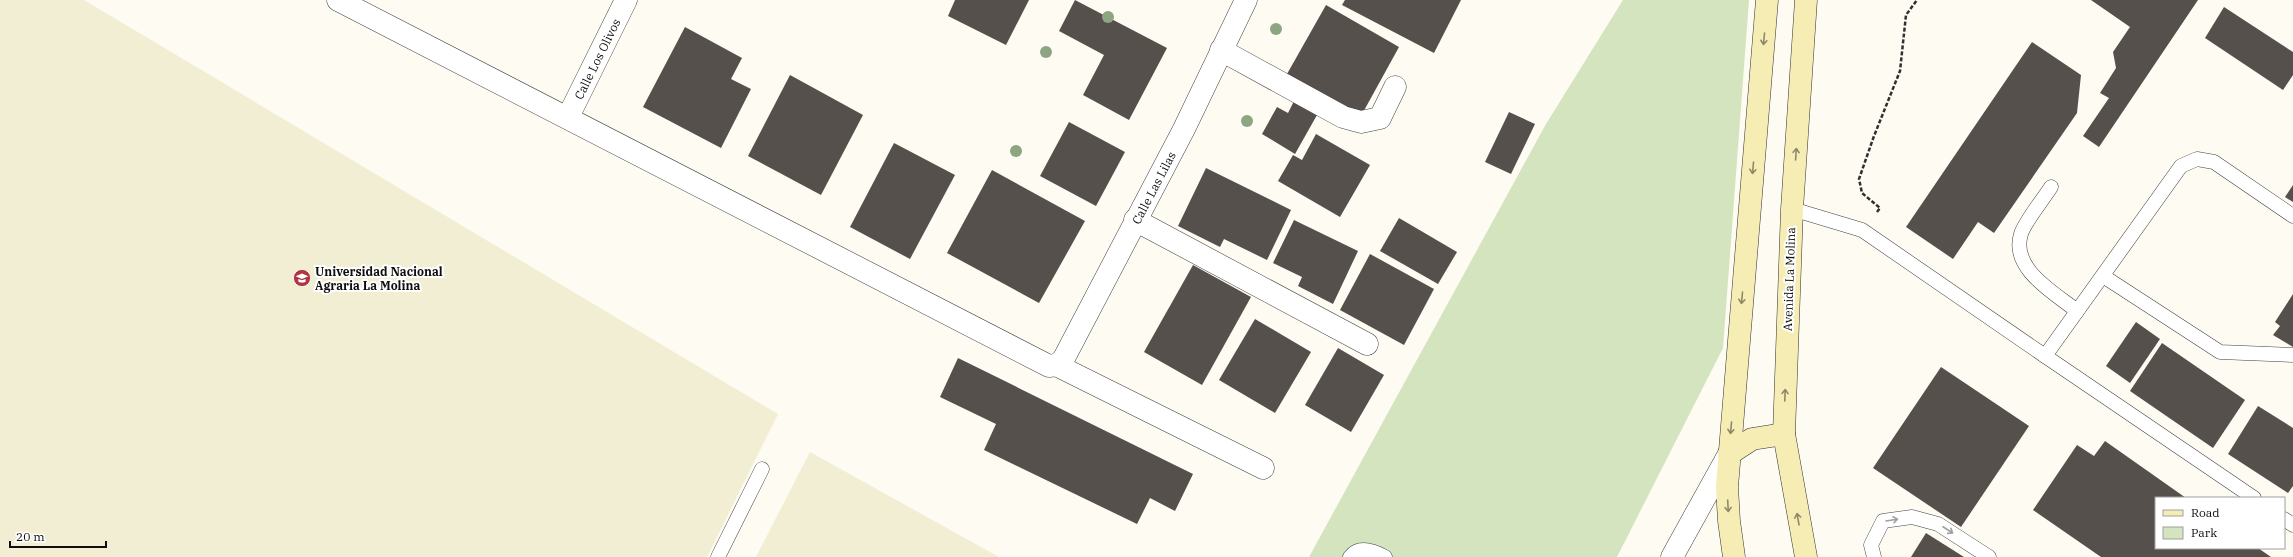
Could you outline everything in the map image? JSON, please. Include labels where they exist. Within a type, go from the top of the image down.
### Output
[{"type":"main road","points":[[1734,557],[1727,500],[1729,454],[1767,0]]},
{"type":"main road","name":"Avenida La Molina","points":[[1806,0],[1792,209],[1784,434],[1806,557]]},
{"type":"main road","points":[[1729,454],[1752,439],[1784,434]]},
{"type":"street","points":[[338,0],[1053,366],[1263,468]]},
{"type":"street","name":"Calle Los Olivos","points":[[568,117],[626,0]]},
{"type":"street","name":"Calle Las Lilas","points":[[1053,366],[1063,360],[1184,129],[1246,0]]},
{"type":"street","points":[[1221,50],[1343,117],[1361,122],[1380,118],[1395,86]]},
{"type":"street","points":[[1135,220],[1367,344]]},
{"type":"street","points":[[1672,557],[1729,454]]},
{"type":"lane","points":[[2045,356],[2181,166],[2197,159],[2214,162],[2293,216]]},
{"type":"lane","points":[[2051,187],[2021,234],[2020,256],[2031,274],[2077,311]]},
{"type":"lane","points":[[1792,209],[1864,231],[2253,497]]},
{"type":"lane","points":[[2102,276],[2220,352],[2293,355]]},
{"type":"lane","points":[[718,557],[762,469]]},
{"type":"lane","points":[[1874,557],[1871,545],[1884,521],[1912,517],[1938,524],[1989,557]]},
{"type":"lane","points":[[1350,557],[1361,550],[1374,550],[1385,557]]},
{"type":"path","points":[[1864,231],[1880,208],[1862,193],[1859,179],[1874,136],[1900,71],[1906,15],[1917,0]]},
{"type":"shaded area","name":"Universidad Nacional Agraria La Molina","points":[[0,0],[84,0],[778,414],[707,557],[0,557]]},
{"type":"shaded area","points":[[810,452],[999,557],[756,557]]},
{"type":"green space","points":[[1623,0],[1749,0],[1723,348],[1617,557],[1309,557],[1546,124]]},
{"type":"building","points":[[955,0],[1029,0],[1006,45],[948,16]]},
{"type":"building","points":[[1075,0],[1167,48],[1129,120],[1083,95],[1104,55],[1059,31]]},
{"type":"building","points":[[1345,0],[1461,0],[1434,53],[1342,5]]},
{"type":"building","points":[[2091,0],[2198,0],[2099,147],[2083,136],[2109,98],[2100,93],[2116,68],[2113,52],[2130,27]]},
{"type":"building","points":[[1326,5],[1399,47],[1361,116],[1287,74]]},
{"type":"building","points":[[2224,7],[2293,52],[2293,75],[2283,90],[2205,38]]},
{"type":"building","points":[[685,27],[742,58],[731,79],[751,89],[721,148],[643,107]]},
{"type":"building","points":[[2032,42],[2081,75],[2077,113],[1994,233],[1978,222],[1953,259],[1906,227]]},
{"type":"building","points":[[790,75],[863,115],[821,195],[748,156]]},
{"type":"building","points":[[1294,101],[1317,115],[1295,154],[1262,134],[1277,107],[1288,113]]},
{"type":"building","points":[[1509,112],[1535,124],[1511,174],[1485,162]]},
{"type":"building","points":[[1069,122],[1125,152],[1096,206],[1040,176]]},
{"type":"building","points":[[1316,134],[1370,165],[1340,217],[1278,181],[1293,155],[1302,160]]},
{"type":"building","points":[[894,143],[955,175],[910,259],[850,227]]},
{"type":"building","points":[[1206,168],[1291,210],[1267,260],[1224,239],[1220,247],[1178,226]]},
{"type":"building","points":[[992,170],[1085,221],[1039,303],[947,253]]},
{"type":"building","points":[[2293,185],[2293,202],[2285,197]]},
{"type":"building","points":[[1399,218],[1457,252],[1438,284],[1380,251]]},
{"type":"building","points":[[1294,220],[1358,251],[1333,304],[1298,286],[1302,277],[1273,263]]},
{"type":"building","points":[[1370,254],[1434,289],[1404,345],[1340,310]]},
{"type":"building","points":[[1193,265],[1251,297],[1202,385],[1144,352]]},
{"type":"building","points":[[2293,294],[2293,347],[2273,335],[2280,326],[2275,322]]},
{"type":"building","points":[[1255,319],[1311,352],[1275,413],[1219,380]]},
{"type":"building","points":[[2136,322],[2160,339],[2130,383],[2106,366]]},
{"type":"building","points":[[2162,343],[2245,400],[2213,448],[2130,391]]},
{"type":"building","points":[[1338,348],[1384,375],[1351,432],[1305,405]]},
{"type":"building","points":[[958,358],[1193,474],[1175,511],[1150,498],[1137,524],[984,450],[996,424],[940,397]]},
{"type":"building","points":[[1941,367],[2029,426],[1961,527],[1873,468]]},
{"type":"building","points":[[2258,406],[2293,428],[2293,486],[2288,493],[2228,454]]},
{"type":"building","points":[[2105,441],[2185,497],[2155,497],[2155,549],[2259,549],[2271,557],[2101,557],[2033,510],[2077,445],[2094,456]]},
{"type":"building","points":[[1926,533],[1964,557],[1911,557]]},
{"type":"place","name":"Universidad Nacional Agraria La Molina","points":[[302,278]]}]
